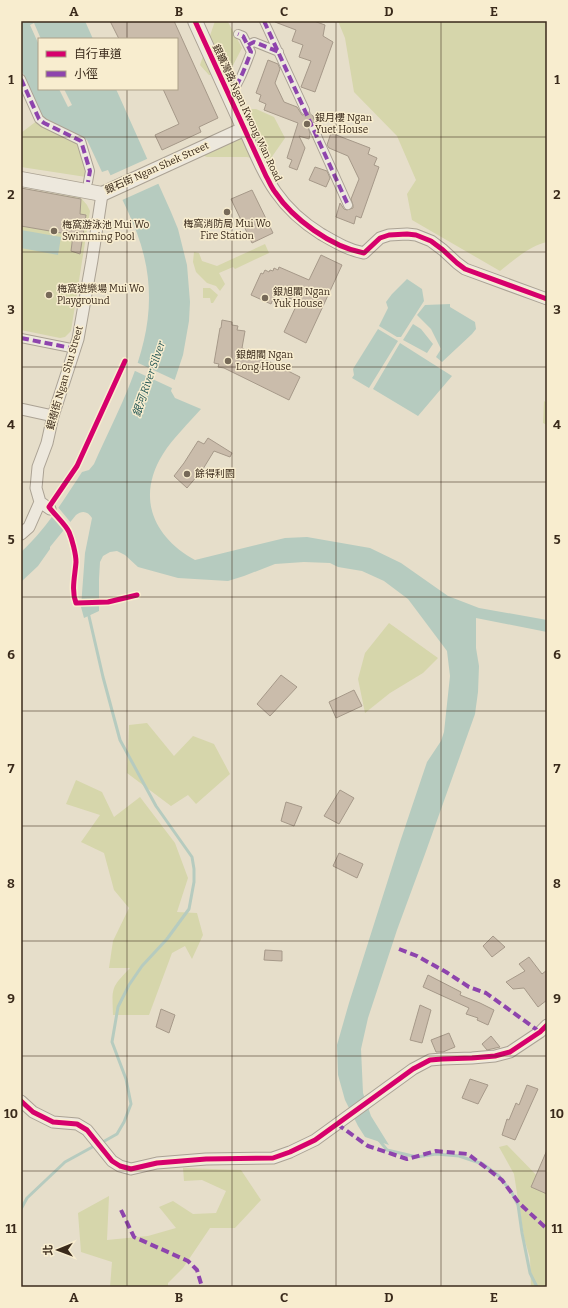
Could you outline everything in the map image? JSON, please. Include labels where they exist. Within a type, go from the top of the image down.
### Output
[{"type":"street","name":"銀鑛灣路 Ngan Kwong Wan Road","points":[[195,21],[266,176],[275,192],[287,207],[300,219],[332,241],[348,249],[364,253],[380,238],[398,234],[416,235],[437,245],[457,264],[466,269],[547,298]]},
{"type":"street","points":[[264,21],[305,110]]},
{"type":"street","points":[[229,96],[234,90],[251,52],[243,36],[238,34]]},
{"type":"street","points":[[248,45],[254,42],[279,52]]},
{"type":"street","points":[[21,79],[39,119],[44,123],[81,141],[90,171],[88,182]]},
{"type":"street","points":[[312,127],[348,205]]},
{"type":"street","name":"銀石街 Ngan Shek Street","points":[[21,179],[106,192],[244,129]]},
{"type":"street","name":"銀樹街 Ngan Shu Street","points":[[40,502],[36,488],[38,467],[53,416],[76,349],[106,192]]},
{"type":"street","points":[[21,338],[76,349]]},
{"type":"street","points":[[21,409],[53,416]]},
{"type":"street","points":[[21,534],[29,527],[40,502],[50,509]]},
{"type":"street","points":[[21,1101],[33,1112],[53,1122],[77,1124],[87,1130],[112,1161],[120,1166],[131,1169],[157,1163],[206,1159],[273,1158],[315,1140],[413,1069],[430,1060],[442,1058],[495,1056],[510,1052],[547,1026]]},
{"type":"green space","points":[[215,21],[228,22],[242,48],[229,73],[209,75],[200,65]]},
{"type":"green space","points":[[338,21],[547,21],[547,242],[528,250],[500,271],[412,220],[407,194],[416,180],[397,136],[354,92],[345,38]]},
{"type":"green space","points":[[241,109],[256,109],[274,117],[285,138],[269,161],[247,157],[207,157],[201,155],[235,128]]},
{"type":"green space","points":[[38,120],[79,142],[87,167],[86,177],[21,167],[21,133]]},
{"type":"green space","points":[[21,188],[81,198],[90,211],[71,331],[65,337],[60,338],[21,330]]},
{"type":"green space","points":[[265,244],[269,253],[235,269],[233,267],[219,273],[225,284],[220,291],[216,286],[207,283],[196,272],[193,262],[194,252],[199,253],[202,261],[217,266]]},
{"type":"green space","points":[[203,288],[210,288],[218,295],[213,303],[211,303],[210,298],[203,298]]},
{"type":"green space","points":[[544,401],[547,403],[547,425],[543,423]]},
{"type":"green space","points":[[389,623],[438,658],[423,673],[390,693],[365,713],[358,679],[365,653]]},
{"type":"green space","points":[[147,723],[174,756],[193,736],[214,744],[230,774],[196,804],[188,795],[171,806],[127,773],[129,725]]},
{"type":"green space","points":[[76,780],[102,792],[114,817],[140,797],[175,843],[188,878],[177,912],[197,913],[203,935],[192,959],[185,946],[172,953],[149,1015],[113,1015],[114,988],[130,968],[109,968],[113,941],[129,908],[114,890],[104,853],[81,842],[100,815],[66,804]]},
{"type":"green space","points":[[507,1145],[547,1186],[547,1287],[531,1287],[530,1258],[524,1238],[514,1174],[499,1147]]},
{"type":"green space","points":[[183,1168],[241,1170],[261,1200],[235,1228],[210,1228],[183,1268],[168,1283],[168,1287],[110,1287],[112,1262],[81,1252],[78,1213],[109,1196],[107,1240],[148,1236],[176,1228],[159,1207],[173,1201],[193,1214],[216,1213],[226,1191],[202,1180],[184,1181]]},
{"type":"water","name":"銀河 River Silver","points":[[21,21],[85,21],[93,38],[38,38],[38,90],[116,90],[178,229],[187,265],[190,302],[189,321],[183,355],[171,391],[175,398],[201,409],[163,454],[155,470],[151,485],[150,500],[153,514],[159,528],[168,540],[180,551],[195,560],[285,538],[307,537],[370,548],[401,563],[448,596],[479,608],[547,620],[547,632],[476,618],[476,648],[479,666],[475,714],[397,930],[368,1018],[361,1049],[363,1093],[371,1116],[389,1145],[365,1137],[358,1126],[345,1100],[338,1075],[337,1045],[400,842],[427,762],[441,741],[444,732],[450,676],[447,651],[408,599],[384,581],[362,571],[338,567],[330,563],[304,562],[275,564],[228,581],[178,578],[138,567],[125,555],[117,551],[110,552],[103,556],[100,562],[99,611],[84,618],[81,607],[85,553],[92,518],[85,512],[80,512],[76,515],[50,547],[38,566],[21,582],[21,552],[46,524],[82,472],[89,470],[94,464],[128,389],[144,338],[148,312],[149,285],[141,245],[128,212],[108,170],[102,172],[87,140],[43,117],[21,69]]},
{"type":"water","points":[[21,230],[61,237],[58,255],[21,248]]},
{"type":"water","points":[[407,279],[422,289],[424,301],[401,337],[397,337],[379,326],[388,308],[386,302]]},
{"type":"water","points":[[450,304],[450,307],[475,322],[476,329],[442,362],[436,357],[441,349],[431,329],[417,315],[425,305]]},
{"type":"water","points":[[413,324],[421,329],[433,344],[427,353],[403,340]]},
{"type":"water","points":[[378,329],[398,341],[369,388],[352,378],[354,375],[353,369]]},
{"type":"water","points":[[400,343],[452,376],[418,416],[373,389]]},
{"type":"pier","points":[[34,23],[41,38],[38,38],[38,43],[30,25]]},
{"type":"pier","points":[[60,90],[64,90],[72,105],[68,107]]},
{"type":"pier","points":[[149,158],[160,183],[120,201],[109,176]]},
{"type":"pier","points":[[136,362],[177,381],[174,389],[133,370]]},
{"type":"pier","points":[[57,506],[72,524],[65,532],[51,516]]},
{"type":"building","points":[[110,21],[174,21],[218,118],[199,127],[201,132],[162,150],[155,135],[179,124],[163,90],[178,90],[178,38],[118,38]]},
{"type":"building","points":[[275,21],[314,21],[325,25],[323,36],[333,42],[315,92],[301,87],[311,61],[299,57],[303,45],[292,41],[296,30]]},
{"type":"building","name":"銀月樓 Ngan Yuet House","points":[[268,60],[278,64],[280,69],[275,83],[284,102],[297,107],[302,115],[307,115],[309,113],[313,116],[314,120],[308,126],[310,134],[309,139],[299,136],[305,148],[297,170],[289,167],[292,160],[287,158],[298,123],[264,110],[266,104],[259,101],[261,95],[256,93]]},
{"type":"building","points":[[331,133],[370,148],[368,154],[377,158],[374,165],[379,167],[361,218],[356,216],[354,224],[336,217],[340,203],[344,209],[347,210],[353,208],[351,199],[359,179],[348,156],[329,148],[327,145]]},
{"type":"building","points":[[315,167],[327,171],[330,178],[326,187],[309,180]]},
{"type":"building","name":"梅窩游泳池 Mui Wo Swimming Pool","points":[[21,188],[81,199],[80,214],[86,215],[80,254],[71,251],[73,235],[21,226]]},
{"type":"building","points":[[252,190],[273,233],[252,243],[231,199]]},
{"type":"building","name":"銀旭閣 Ngan Yuk House","points":[[321,255],[342,265],[306,343],[284,332],[298,302],[276,292],[271,304],[251,295],[261,273],[263,274],[265,270],[269,272],[270,270],[273,271],[274,268],[278,270],[279,267],[309,280]]},
{"type":"building","name":"銀朗閣 Ngan Long House","points":[[222,320],[232,322],[232,325],[238,326],[237,330],[245,331],[242,348],[300,377],[289,400],[224,368],[218,367],[219,364],[214,363]]},
{"type":"building","points":[[208,438],[232,453],[230,457],[214,451],[203,469],[187,488],[174,476],[198,441],[204,444]]},
{"type":"building","points":[[281,675],[297,687],[270,716],[257,704]]},
{"type":"building","points":[[354,690],[362,706],[336,718],[329,702]]},
{"type":"building","points":[[340,790],[354,798],[339,824],[324,816]]},
{"type":"building","points":[[286,802],[302,807],[294,826],[281,821]]},
{"type":"building","points":[[339,853],[363,864],[357,878],[333,866]]},
{"type":"building","points":[[493,936],[505,947],[492,957],[483,946]]},
{"type":"building","points":[[265,950],[282,951],[282,961],[264,960]]},
{"type":"building","points":[[529,957],[542,974],[547,970],[547,1000],[538,1007],[524,988],[513,989],[506,982],[525,971],[519,964]]},
{"type":"building","points":[[428,975],[461,992],[460,995],[494,1010],[488,1025],[477,1020],[478,1018],[466,1014],[469,1008],[423,987]]},
{"type":"building","points":[[420,1005],[431,1010],[422,1043],[410,1040]]},
{"type":"building","points":[[161,1009],[175,1015],[169,1033],[156,1027]]},
{"type":"building","points":[[449,1033],[455,1047],[443,1052],[436,1052],[431,1040]]},
{"type":"building","points":[[491,1036],[500,1047],[487,1050],[482,1044]]},
{"type":"building","points":[[470,1079],[488,1085],[478,1104],[462,1098]]},
{"type":"building","points":[[527,1085],[538,1089],[515,1140],[502,1135],[507,1119],[509,1120],[516,1103],[519,1105]]},
{"type":"building","points":[[547,1150],[547,1194],[531,1187]]},
{"type":"waterway","points":[[88,612],[103,677],[120,740],[156,806],[192,857],[194,869],[194,882],[189,909],[167,939],[142,966],[129,985],[118,1007],[112,1042],[126,1079],[131,1104],[124,1122],[117,1134],[101,1143]]},
{"type":"waterway","points":[[379,1140],[387,1150],[417,1157],[436,1154],[459,1156],[483,1164],[499,1176],[512,1193],[518,1205],[530,1273],[537,1287]]},
{"type":"waterway","points":[[21,1209],[27,1198],[65,1162],[96,1145]]},
{"type":"tunnel","points":[[305,110],[313,127]]},
{"type":"marked path","points":[[264,21],[348,205]]},
{"type":"marked path","points":[[229,96],[239,80],[251,52],[243,36],[238,34]]},
{"type":"marked path","points":[[248,45],[254,42],[279,52]]},
{"type":"marked path","points":[[21,79],[39,119],[44,123],[81,141],[90,171],[88,182]]},
{"type":"marked path","points":[[21,338],[76,349]]},
{"type":"marked path","points":[[399,949],[417,956],[469,987],[486,993],[540,1032]]},
{"type":"marked path","points":[[337,1124],[368,1146],[407,1159],[436,1151],[468,1154],[502,1180],[519,1203],[547,1229]]},
{"type":"marked path","points":[[121,1210],[134,1237],[188,1261],[197,1270],[202,1287]]},
{"type":"cycle path","points":[[195,21],[271,186],[283,202],[302,222],[339,245],[364,253],[380,238],[389,235],[416,235],[431,241],[465,269],[547,299]]},
{"type":"cycle path","points":[[125,361],[77,466],[49,507],[63,523],[73,542],[76,559],[74,588],[76,603],[108,602],[137,595]]},
{"type":"cycle path","points":[[21,1101],[33,1112],[53,1122],[77,1124],[87,1130],[112,1161],[120,1166],[131,1169],[157,1163],[206,1159],[273,1158],[315,1140],[413,1069],[430,1060],[495,1056],[510,1052],[540,1032],[547,1025]]},
{"type":"place","name":"銀月樓 Ngan Yuet House","points":[[307,124]]},
{"type":"place","name":"梅窩消防局 Mui Wo Fire Station","points":[[227,212]]},
{"type":"place","name":"梅窩游泳池 Mui Wo Swimming Pool","points":[[54,231]]},
{"type":"place","name":"梅窩遊樂場 Mui Wo Playground","points":[[49,295]]},
{"type":"place","name":"銀旭閣 Ngan Yuk House","points":[[265,298]]},
{"type":"place","name":"銀朗閣 Ngan Long House","points":[[228,361]]},
{"type":"place","name":"餘得利園","points":[[187,474]]}]
